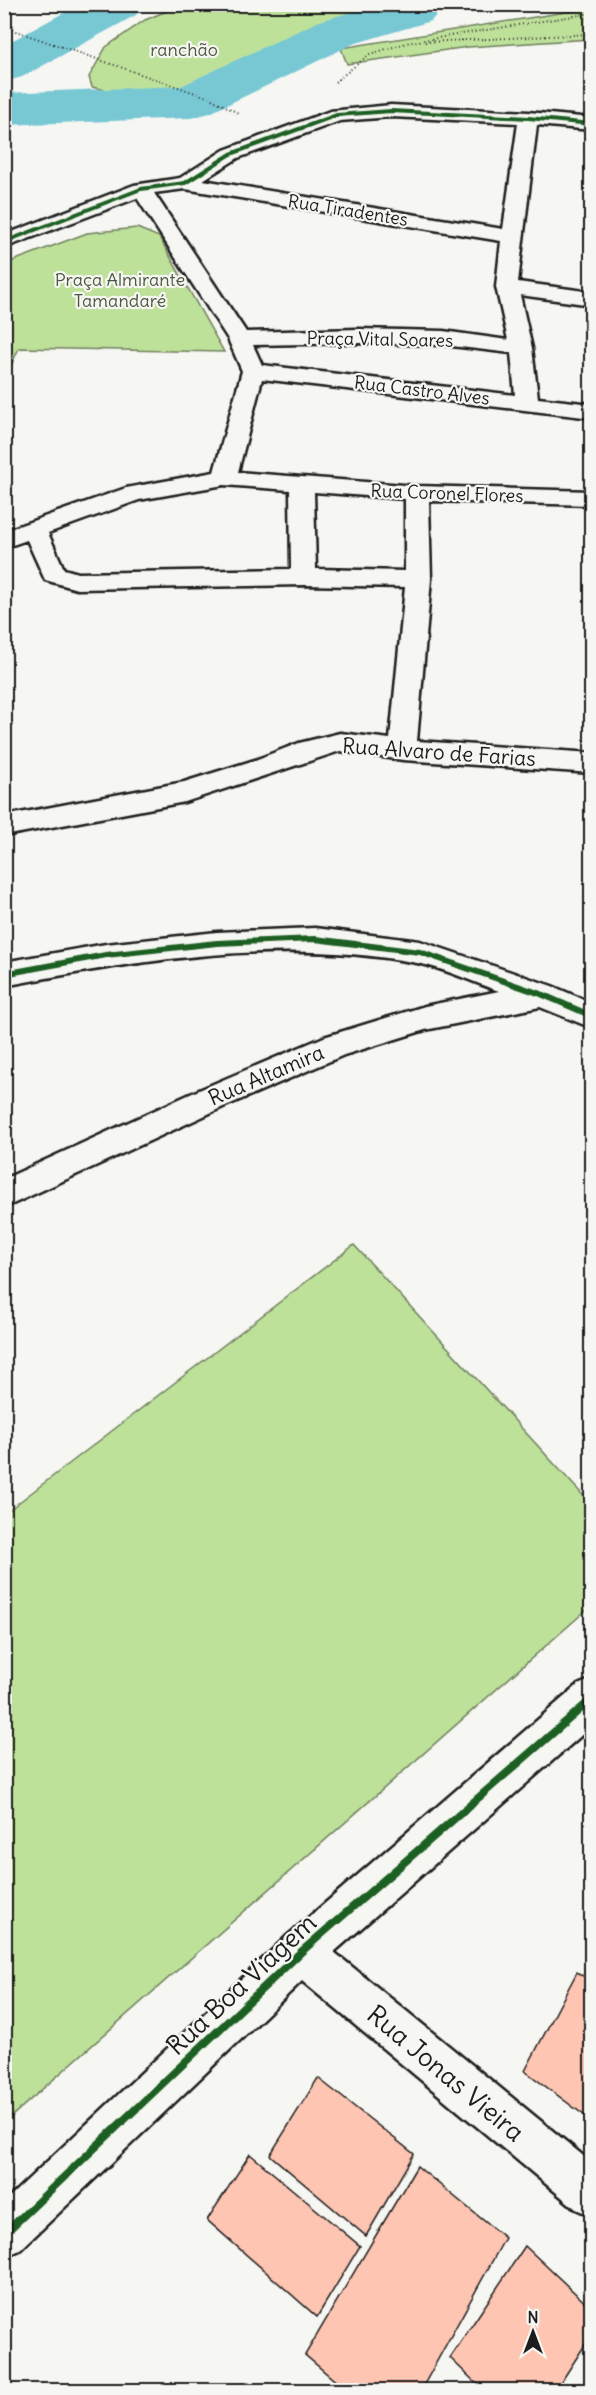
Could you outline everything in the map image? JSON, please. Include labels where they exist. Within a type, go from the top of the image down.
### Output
[{"type":"street","points":[[4,242],[141,189],[185,183],[231,154],[337,115],[391,111],[528,118],[591,124]]},
{"type":"street","points":[[527,402],[521,348],[507,287],[528,118]]},
{"type":"street","name":"Rua Tiradentes","points":[[185,183],[512,237]]},
{"type":"street","points":[[141,189],[239,339],[253,370],[224,478]]},
{"type":"street","points":[[507,287],[591,299]]},
{"type":"street","name":"Praça Vital Soares","points":[[239,339],[358,336],[443,338],[521,348]]},
{"type":"street","name":"Rua Castro Alves","points":[[253,370],[591,411]]},
{"type":"street","name":"Rua Coronel Flores","points":[[4,540],[134,493],[224,478],[302,486],[417,493],[591,498]]},
{"type":"street","points":[[302,486],[304,576]]},
{"type":"street","points":[[403,750],[418,579],[417,493]]},
{"type":"street","points":[[35,530],[54,574],[77,581],[304,576],[418,579]]},
{"type":"street","name":"Rua Alvaro de Farias","points":[[4,826],[185,792],[266,767],[309,750],[340,742],[403,750],[591,764]]},
{"type":"street","points":[[4,974],[105,955],[217,943],[315,939],[420,952],[541,994],[591,1016]]},
{"type":"street","name":"Rua Altamira","points":[[4,1194],[210,1099],[335,1046],[425,1018],[541,994]]},
{"type":"street","name":"Rua Boa Viagem","points":[[4,2234],[301,1952],[591,1699]]},
{"type":"street","name":"Rua Jonas Vieira","points":[[301,1952],[591,2193]]},
{"type":"path","points":[[332,85],[347,70],[370,54],[406,43],[591,13]]},
{"type":"path","points":[[4,27],[210,98]]},
{"type":"path","points":[[406,43],[591,34]]},
{"type":"green space","name":"ranchão","points":[[181,5],[390,5],[183,95],[177,91],[115,92],[92,87],[89,77],[106,47],[145,20]]},
{"type":"green space","points":[[591,8],[591,39],[468,47],[347,64],[341,48]]},
{"type":"green space","name":"Praça Almirante Tamandaré","points":[[137,228],[159,237],[224,352],[19,348],[5,379],[5,264],[87,233]]},
{"type":"green space","points":[[354,1245],[591,1504],[591,1606],[5,2122],[5,1513]]},
{"type":"building","points":[[577,1972],[592,1982],[592,2121],[525,2071]]},
{"type":"building","points":[[318,2078],[414,2154],[366,2236],[270,2155]]},
{"type":"building","points":[[250,2154],[360,2246],[317,2317],[207,2220]]},
{"type":"building","points":[[417,2166],[505,2238],[421,2390],[346,2390],[305,2355]]},
{"type":"building","points":[[525,2246],[592,2309],[592,2334],[556,2390],[483,2390],[450,2358]]},
{"type":"waterway","points":[[4,66],[118,4]]},
{"type":"waterway","points":[[4,109],[191,102],[335,33],[413,10],[421,4]]},
{"type":"cycle path","points":[[4,242],[141,189],[185,183],[231,154],[337,115],[391,111],[528,118],[592,124]]},
{"type":"cycle path","points":[[4,974],[106,955],[217,943],[315,939],[420,952],[541,994],[592,1016]]},
{"type":"cycle path","points":[[4,2234],[301,1952],[592,1699]]}]
